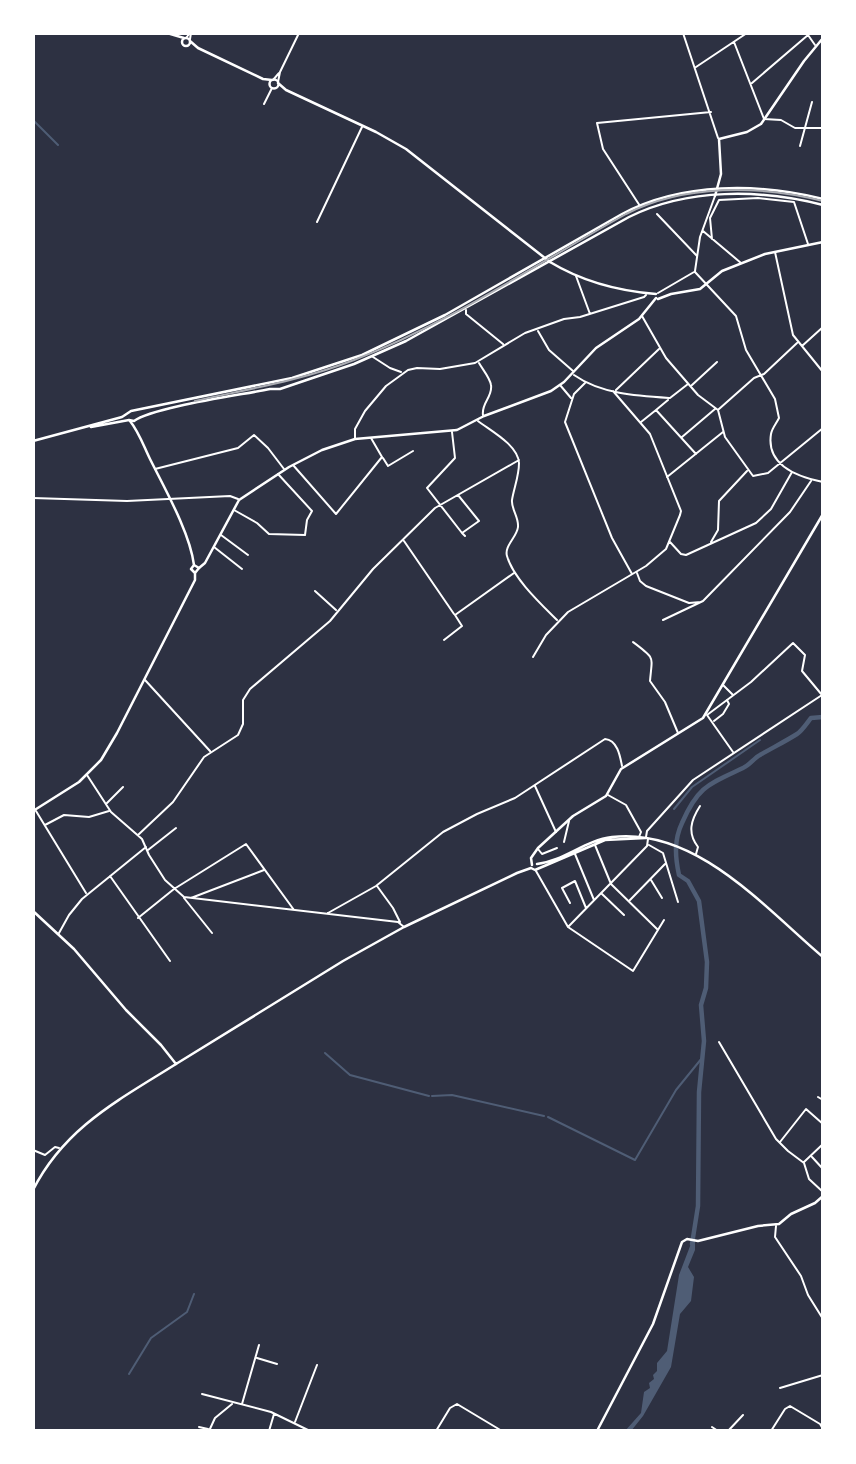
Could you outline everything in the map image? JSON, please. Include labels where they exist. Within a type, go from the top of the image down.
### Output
[{"type":"main road","points":[[167,33],[182,44],[198,48]]},
{"type":"main road","points":[[174,37],[187,39],[198,48],[263,79],[275,82],[286,90],[363,126],[420,159],[550,262],[615,289],[658,295],[700,289],[722,271],[775,251],[823,242]]},
{"type":"main road","points":[[715,196],[720,181],[719,139],[752,131],[764,119],[815,45],[823,38]]},
{"type":"main road","points":[[182,44],[187,39]]},
{"type":"main road","points":[[187,39],[188,46]]},
{"type":"main road","points":[[263,79],[273,87],[286,90]]},
{"type":"main road","points":[[273,87],[275,82]]},
{"type":"main road","points":[[273,87],[275,82]]},
{"type":"main road","points":[[720,181],[730,189]]},
{"type":"main road","points":[[33,441],[134,412],[328,368],[376,350],[435,321],[639,204],[730,189],[774,190],[823,199]]},
{"type":"main road","points":[[83,428],[282,387],[373,357],[466,310],[642,211],[668,203],[715,196],[775,196],[823,205]]},
{"type":"main road","points":[[34,810],[88,777],[111,744],[193,587],[195,573],[204,565],[239,500],[285,469],[322,450],[355,439],[452,431],[484,416],[545,394],[560,386],[599,345],[642,316],[658,295]]},
{"type":"main road","points":[[281,380],[282,387]]},
{"type":"main road","points":[[275,382],[276,388]]},
{"type":"main road","points":[[134,412],[137,432]]},
{"type":"main road","points":[[127,414],[190,547],[194,565],[191,569],[195,573]]},
{"type":"main road","points":[[535,866],[533,854],[538,848],[569,821],[607,794],[623,768],[698,722],[706,714],[823,514]]},
{"type":"main road","points":[[194,565],[199,568]]},
{"type":"main road","points":[[33,1190],[60,1148],[96,1115],[317,976],[404,928],[535,866],[563,857],[604,838],[639,837],[691,851],[730,878],[823,957]]},
{"type":"main road","points":[[535,866],[611,839],[647,839]]},
{"type":"main road","points":[[33,911],[59,934],[176,1064]]},
{"type":"main road","points":[[597,1431],[653,1324],[679,1245],[684,1240],[696,1241],[758,1226],[777,1225],[791,1214],[815,1203],[823,1194]]},
{"type":"street","points":[[187,39],[190,33]]},
{"type":"street","points":[[275,82],[299,33]]},
{"type":"street","points":[[683,33],[719,139]]},
{"type":"street","points":[[695,67],[747,33]]},
{"type":"street","points":[[750,84],[808,34],[815,45]]},
{"type":"street","points":[[734,42],[764,119],[781,120],[793,128],[823,128]]},
{"type":"street","points":[[264,104],[273,87]]},
{"type":"street","points":[[800,145],[812,102]]},
{"type":"street","points":[[639,204],[603,149],[597,125],[602,121],[711,112]]},
{"type":"street","points":[[317,222],[363,126]]},
{"type":"street","points":[[695,272],[702,230],[715,196]]},
{"type":"street","points":[[712,239],[710,218],[716,204],[721,200],[737,198],[794,202],[808,244]]},
{"type":"street","points":[[657,214],[697,256]]},
{"type":"street","points":[[702,230],[742,264]]},
{"type":"street","points":[[691,250],[697,251]]},
{"type":"street","points":[[775,251],[787,314],[797,343],[823,372]]},
{"type":"street","points":[[695,272],[734,314],[746,350],[775,399],[779,418],[771,438],[780,464],[811,480],[823,482]]},
{"type":"street","points":[[658,295],[684,275],[695,272]]},
{"type":"street","points":[[577,275],[590,314]]},
{"type":"street","points":[[355,439],[355,429],[365,411],[386,386],[402,373],[417,368],[440,369],[478,362],[520,335],[564,319],[645,297],[646,293]]},
{"type":"street","points":[[466,310],[465,313],[469,317],[504,345]]},
{"type":"street","points":[[642,316],[659,349],[716,409],[722,421],[723,432],[753,476],[761,476],[780,464],[823,428]]},
{"type":"street","points":[[801,347],[823,327]]},
{"type":"street","points":[[538,330],[550,350],[585,383],[614,391],[670,398]]},
{"type":"street","points":[[681,437],[761,375],[797,343]]},
{"type":"street","points":[[614,391],[659,349]]},
{"type":"street","points":[[373,357],[402,373]]},
{"type":"street","points":[[478,362],[491,387],[483,406],[484,416]]},
{"type":"street","points":[[640,423],[717,362]]},
{"type":"street","points":[[585,383],[572,399],[565,422],[612,538],[632,574]]},
{"type":"street","points":[[560,386],[572,399]]},
{"type":"street","points":[[533,657],[557,621],[659,556],[670,541],[681,513],[650,434],[614,391]]},
{"type":"street","points":[[656,410],[696,454]]},
{"type":"street","points":[[477,419],[511,448],[519,460],[512,502],[518,528],[506,551],[514,572],[557,621]]},
{"type":"street","points":[[452,431],[455,458],[427,487],[465,536]]},
{"type":"street","points":[[667,477],[723,432]]},
{"type":"street","points":[[155,469],[237,448],[254,435],[285,469]]},
{"type":"street","points":[[371,437],[388,466],[413,452]]},
{"type":"street","points":[[293,465],[336,514],[383,457]]},
{"type":"street","points":[[138,835],[173,802],[199,762],[232,741],[240,732],[243,702],[249,691],[315,634],[373,569],[440,505],[519,460]]},
{"type":"street","points":[[710,543],[718,530],[720,500],[748,470]]},
{"type":"street","points":[[670,541],[685,555],[751,527],[771,509],[792,472]]},
{"type":"street","points":[[233,510],[257,523],[269,534],[304,535],[312,511],[278,474]]},
{"type":"street","points":[[663,620],[703,601],[790,512],[811,480]]},
{"type":"street","points":[[458,495],[479,521],[462,533]]},
{"type":"street","points":[[33,498],[127,501],[230,496],[239,500]]},
{"type":"street","points":[[718,530],[726,537]]},
{"type":"street","points":[[220,534],[248,555]]},
{"type":"street","points":[[404,540],[462,626],[444,640]]},
{"type":"street","points":[[214,547],[242,569]]},
{"type":"street","points":[[455,615],[514,572]]},
{"type":"street","points":[[636,572],[640,582],[646,586],[687,603],[703,601]]},
{"type":"street","points":[[314,591],[337,611]]},
{"type":"street","points":[[633,642],[652,658],[650,681],[665,702],[679,733]]},
{"type":"street","points":[[678,902],[663,853],[648,844],[647,831],[684,788],[822,695],[803,671],[805,654],[793,643],[751,682],[706,714],[734,753]]},
{"type":"street","points":[[145,680],[211,752]]},
{"type":"street","points":[[722,684],[733,695]]},
{"type":"street","points":[[713,721],[723,714],[729,703],[727,700]]},
{"type":"street","points":[[328,914],[331,909],[376,886],[441,833],[509,801],[605,739],[615,744],[623,768]]},
{"type":"street","points":[[622,763],[628,765]]},
{"type":"street","points":[[88,777],[110,810],[138,835],[174,889],[184,897],[212,933]]},
{"type":"street","points":[[534,786],[556,832]]},
{"type":"street","points":[[106,804],[123,787]]},
{"type":"street","points":[[607,794],[629,810],[641,832],[639,837]]},
{"type":"street","points":[[696,854],[698,847],[691,831],[700,806]]},
{"type":"street","points":[[34,810],[86,894]]},
{"type":"street","points":[[45,825],[63,815],[89,817],[110,810]]},
{"type":"street","points":[[564,842],[569,821]]},
{"type":"street","points":[[59,934],[86,894],[176,828]]},
{"type":"street","points":[[138,918],[174,889],[246,844],[294,911]]},
{"type":"street","points":[[594,844],[611,884],[658,930]]},
{"type":"street","points":[[568,928],[648,844]]},
{"type":"street","points":[[538,848],[542,855],[557,848]]},
{"type":"street","points":[[575,854],[594,901]]},
{"type":"street","points":[[628,901],[666,864]]},
{"type":"street","points":[[535,866],[568,928],[633,971],[664,920]]},
{"type":"street","points":[[190,899],[265,869]]},
{"type":"street","points":[[109,876],[170,961]]},
{"type":"street","points":[[650,879],[662,898]]},
{"type":"street","points":[[570,903],[562,888],[575,881],[586,909]]},
{"type":"street","points":[[376,886],[393,906],[404,928]]},
{"type":"street","points":[[601,893],[624,915]]},
{"type":"street","points":[[184,897],[400,923]]},
{"type":"street","points":[[719,1042],[779,1143],[804,1163],[809,1179],[821,1187],[823,1194]]},
{"type":"street","points":[[818,1097],[823,1100]]},
{"type":"street","points":[[779,1143],[806,1109],[823,1124]]},
{"type":"street","points":[[804,1163],[823,1144]]},
{"type":"street","points":[[33,1150],[45,1155],[54,1147],[60,1148]]},
{"type":"street","points":[[811,1155],[823,1169]]},
{"type":"street","points":[[777,1225],[775,1237],[801,1276],[808,1295],[823,1319]]},
{"type":"street","points":[[241,1405],[259,1345]]},
{"type":"street","points":[[256,1358],[277,1364]]},
{"type":"street","points":[[295,1423],[317,1364]]},
{"type":"street","points":[[780,1388],[823,1375]]},
{"type":"street","points":[[202,1394],[274,1413],[310,1431]]},
{"type":"street","points":[[199,1427],[209,1430],[214,1419],[233,1403]]},
{"type":"street","points":[[436,1431],[451,1406],[457,1404],[502,1431]]},
{"type":"street","points":[[771,1431],[785,1409],[790,1406],[823,1429]]},
{"type":"street","points":[[269,1431],[274,1413]]},
{"type":"street","points":[[728,1431],[743,1415]]},
{"type":"street","points":[[712,1427],[718,1431]]},
{"type":"water","points":[[692,1241],[695,1241],[695,1250],[688,1267],[694,1277],[691,1301],[680,1314],[671,1367],[643,1416],[631,1431],[625,1431],[641,1413],[644,1392],[650,1388],[649,1383],[654,1379],[657,1363],[667,1351],[679,1275]]},
{"type":"waterway","points":[[33,120],[58,145]]},
{"type":"waterway","points":[[692,1244],[698,1206],[699,1092],[704,1041],[701,1005],[706,988],[707,962],[699,901],[688,881],[679,875],[676,842],[688,811],[706,788],[797,734],[811,718],[823,717]]},
{"type":"waterway","points":[[674,809],[692,787],[760,740]]},
{"type":"waterway","points":[[325,1053],[350,1075],[429,1096]]},
{"type":"waterway","points":[[548,1117],[635,1160],[676,1090],[702,1058]]},
{"type":"waterway","points":[[432,1096],[452,1095],[544,1116]]},
{"type":"waterway","points":[[129,1374],[151,1338],[187,1312],[194,1294]]},
{"type":"tram line","points":[[195,401],[315,373],[390,345],[459,311],[626,214],[649,204],[697,192],[723,190],[774,192],[823,201]]}]
